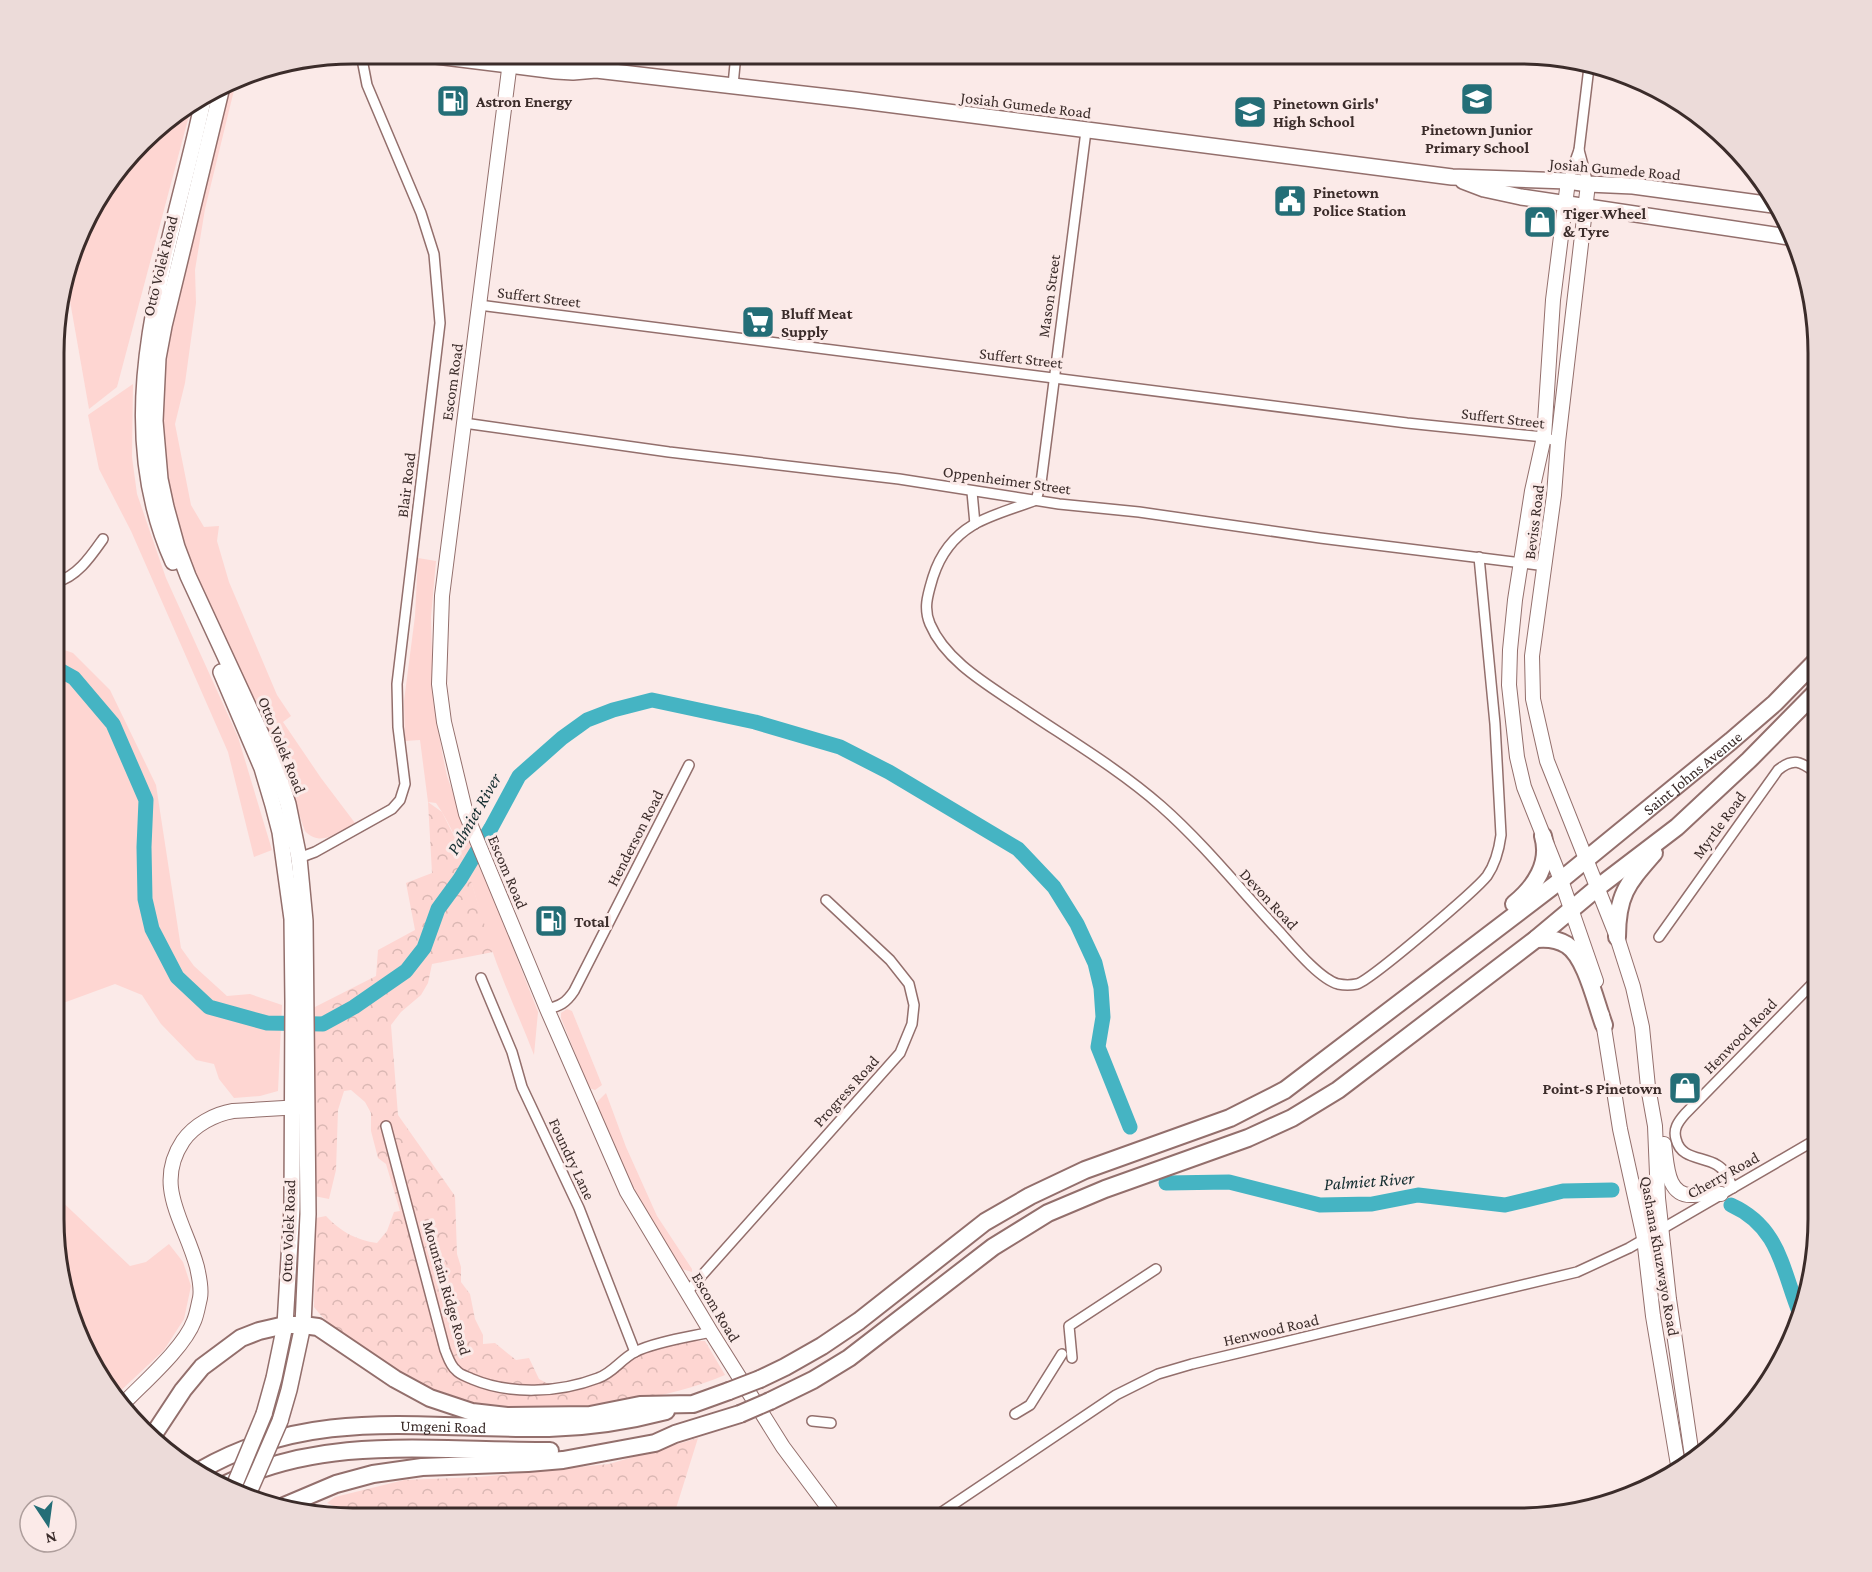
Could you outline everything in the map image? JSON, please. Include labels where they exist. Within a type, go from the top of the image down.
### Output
[{"type":"highway","name":"Saint Johns Avenue","points":[[1445,968],[1561,880],[1731,741],[1775,703],[1808,669]]},
{"type":"highway","name":"Saint Johns Avenue","points":[[675,1434],[740,1414],[813,1380],[849,1358],[993,1247],[1048,1213],[1091,1194],[1248,1138],[1292,1118],[1338,1090],[1536,939],[1597,888],[1677,827],[1749,760],[1808,700]]},
{"type":"highway","points":[[1617,937],[1617,918],[1625,889],[1630,880],[1677,827]]},
{"type":"highway","points":[[157,1430],[183,1390],[210,1360],[241,1338],[285,1325],[318,1328],[395,1379],[430,1398],[472,1412],[507,1416],[590,1415],[640,1405],[693,1404],[760,1379],[794,1362],[859,1321],[985,1222],[1030,1196],[1085,1170],[1218,1123],[1284,1090],[1445,968],[1454,956],[1524,896],[1534,885],[1546,855],[1543,836]]},
{"type":"highway","points":[[1536,939],[1561,941],[1569,945],[1578,956],[1604,1025]]},
{"type":"highway","name":"Umgeni Road","points":[[207,1467],[263,1442],[341,1426],[405,1424],[550,1428],[630,1419],[693,1404]]},
{"type":"highway","points":[[295,1502],[336,1484],[390,1470],[563,1460],[655,1443],[675,1434]]},
{"type":"highway","name":"Umgeni Road","points":[[235,1482],[241,1476],[288,1460],[334,1451],[412,1449],[572,1451],[635,1443],[675,1434]]},
{"type":"main road","name":"Escom Road","points":[[509,65],[442,596],[439,684],[444,722],[466,814],[547,1009],[627,1192],[711,1332],[795,1464],[828,1508]]},
{"type":"main road","name":"Josiah Gumede Road","points":[[563,65],[573,72],[596,70],[733,85],[1452,177],[1633,186],[1766,204]]},
{"type":"main road","name":"Otto Volek Road","points":[[220,97],[162,337],[155,391],[157,450],[166,507],[177,547],[275,764],[288,804],[292,859],[292,919],[300,1017],[300,1039],[292,1108],[292,1208],[285,1325],[264,1414],[233,1481]]},
{"type":"main road","name":"Otto Volek Road","points":[[201,108],[160,282],[146,354],[142,415],[144,450],[160,530],[262,768],[278,823],[292,859]]},
{"type":"main road","name":"Josiah Gumede Road","points":[[1452,177],[1484,189],[1521,197],[1783,236]]},
{"type":"main road","name":"Beviss Road","points":[[1561,880],[1524,786],[1517,757],[1510,705],[1510,650],[1532,491],[1544,437],[1553,300],[1568,181]]},
{"type":"main road","name":"Beviss Road","points":[[1588,184],[1546,566],[1532,656],[1533,699],[1547,761],[1597,888]]},
{"type":"main road","name":"Qashana Khuzwayo Road","points":[[1561,880],[1594,972],[1620,1130],[1644,1238],[1653,1316],[1677,1460]]},
{"type":"main road","name":"Qashana Khuzwayo Road","points":[[1597,888],[1634,987],[1640,1017],[1655,1126],[1658,1198],[1669,1299],[1691,1451]]},
{"type":"main road","name":"Otto Volek Road","points":[[250,1489],[280,1421],[303,1325],[308,1214],[308,1107],[300,1039]]},
{"type":"main road","points":[[128,1399],[183,1340],[194,1321],[201,1295],[200,1277],[172,1195],[170,1170],[175,1153],[187,1135],[222,1113],[308,1107]]},
{"type":"main road","points":[[1655,1126],[1663,1139],[1669,1179],[1676,1190],[1688,1195],[1727,1191]]},
{"type":"street","name":"Blair Road","points":[[292,859],[352,832],[392,809],[400,800],[405,784],[398,727],[398,684],[440,323],[439,296],[434,254],[421,213],[367,85],[362,65]]},
{"type":"street","points":[[733,85],[735,65]]},
{"type":"street","name":"Beviss Road","points":[[1568,181],[1579,150],[1588,73]]},
{"type":"street","name":"Mason Street","points":[[1036,500],[1044,463],[1086,131]]},
{"type":"street","name":"Beviss Road","points":[[1579,150],[1588,184]]},
{"type":"street","name":"Suffert Street","points":[[479,305],[1400,422],[1544,437],[1558,441]]},
{"type":"street","name":"Oppenheimer Street","points":[[464,423],[669,452],[899,479],[972,492],[1546,566]]},
{"type":"street","points":[[972,492],[975,524]]},
{"type":"street","name":"Devon Road","points":[[1036,500],[975,524],[959,535],[944,551],[934,573],[926,602],[929,622],[937,638],[952,656],[990,685],[1160,805],[1189,833],[1301,956],[1335,983],[1341,984],[1358,984],[1378,970],[1478,885],[1487,876],[1497,858],[1501,835],[1495,724],[1479,557]]},
{"type":"street","points":[[64,579],[78,570],[104,539]]},
{"type":"street","name":"Myrtle Road","points":[[1659,937],[1778,770],[1787,762],[1795,761],[1808,767]]},
{"type":"street","name":"Henderson Road","points":[[547,1009],[561,1006],[574,991],[689,765]]},
{"type":"street","name":"Progress Road","points":[[688,1291],[900,1053],[912,1024],[914,1005],[909,984],[890,960],[826,900]]},
{"type":"street","name":"Foundry Lane","points":[[481,978],[512,1052],[522,1087],[579,1208],[635,1352]]},
{"type":"street","name":"Henwood Road","points":[[1727,1191],[1721,1167],[1681,1150],[1675,1135],[1677,1123],[1808,988]]},
{"type":"street","name":"Mountain Ridge Road","points":[[386,1126],[445,1350],[455,1369],[461,1374],[496,1387],[509,1389],[569,1386],[598,1378],[635,1352],[711,1332]]},
{"type":"street","name":"Cherry Road","points":[[1644,1238],[1808,1144]]},
{"type":"street","name":"Henwood Road","points":[[948,1508],[1113,1397],[1158,1374],[1203,1361],[1577,1272],[1629,1248],[1644,1238]]},
{"type":"street","points":[[1015,1414],[1030,1405],[1067,1356],[1069,1326],[1156,1269]]},
{"type":"street","points":[[812,1421],[831,1423]]},
{"type":"green space","points":[[234,90],[205,209],[195,270],[196,303],[185,383],[175,424],[191,505],[204,527],[219,526],[217,541],[229,582],[277,695],[291,716],[283,722],[355,823],[330,837],[317,838],[305,831],[262,718],[183,543],[169,496],[164,467],[162,410],[168,353],[185,268],[226,94]]},
{"type":"green space","points":[[189,116],[117,387],[89,409],[70,299],[80,260],[94,225],[124,177],[149,149]]},
{"type":"green space","points":[[133,384],[132,457],[137,494],[166,578],[238,737],[272,850],[254,857],[228,752],[131,531],[99,469],[88,415]]},
{"type":"green space","points":[[418,558],[436,561],[431,617],[433,698],[447,776],[538,1012],[534,1055],[493,953],[463,857],[447,820],[436,803],[428,802],[420,740],[405,741],[404,701],[415,616]]},
{"type":"green space","points":[[64,650],[73,653],[110,690],[156,785],[181,948],[194,966],[227,996],[250,994],[282,1005],[278,1091],[260,1096],[234,1098],[219,1079],[214,1064],[196,1060],[161,1024],[142,995],[115,984],[64,1003]]},
{"type":"green space","points":[[428,802],[442,812],[455,838],[467,868],[493,952],[432,964],[428,983],[421,995],[401,1012],[391,1025],[398,1115],[455,1196],[457,1254],[461,1267],[461,1282],[470,1294],[475,1319],[483,1335],[483,1344],[495,1343],[516,1360],[529,1358],[539,1379],[554,1387],[598,1378],[627,1358],[679,1340],[705,1341],[725,1375],[680,1391],[609,1404],[537,1408],[485,1405],[468,1402],[440,1392],[400,1373],[343,1334],[314,1307],[316,1218],[326,1216],[337,1227],[349,1234],[377,1243],[387,1231],[394,1212],[400,1211],[386,1164],[378,1158],[371,1131],[371,1113],[365,1102],[351,1090],[344,1091],[338,1110],[336,1170],[329,1199],[314,1196],[313,1008],[376,976],[378,950],[415,930],[406,883],[432,873]]},
{"type":"green space","points":[[567,1009],[572,1011],[602,1085],[595,1090],[589,1088],[561,1018],[561,1013]]},
{"type":"green space","points":[[606,1093],[626,1147],[657,1216],[692,1272],[682,1269],[640,1201],[622,1165],[595,1104]]},
{"type":"green space","points":[[64,1204],[130,1266],[146,1262],[169,1244],[183,1262],[191,1286],[184,1319],[164,1350],[121,1390],[94,1347],[74,1294],[67,1257]]},
{"type":"green space","points":[[698,1438],[676,1508],[353,1508],[336,1507],[327,1503],[335,1497],[404,1480],[479,1477],[609,1464]]},
{"type":"waterway","name":"Palmiet River","points":[[64,672],[74,678],[113,724],[146,800],[145,899],[152,929],[177,977],[209,1007],[267,1023],[323,1024],[354,1007],[406,971],[424,948],[438,909],[460,879],[519,776],[562,738],[587,720],[613,710],[652,700],[755,722],[840,747],[889,772],[1018,849],[1054,887],[1077,924],[1095,963],[1101,988],[1103,1017],[1098,1047],[1130,1127]]},
{"type":"waterway","name":"Palmiet River","points":[[1166,1183],[1229,1182],[1320,1205],[1372,1204],[1418,1195],[1505,1205],[1563,1191],[1612,1190]]},
{"type":"waterway","name":"Palmiet River","points":[[1731,1205],[1747,1214],[1770,1238],[1796,1301]]},
{"type":"place","name":"Pinetown Junior Primary School","points":[[1477,99]]},
{"type":"place","name":"Astron Energy","points":[[453,101]]},
{"type":"place","name":"Pinetown Girls' High School","points":[[1250,112]]},
{"type":"place","name":"Pinetown Police Station","points":[[1290,201]]},
{"type":"place","name":"Tiger Wheel & Tyre","points":[[1540,222]]},
{"type":"place","name":"Bluff Meat Supply","points":[[758,322]]},
{"type":"place","name":"Total","points":[[551,921]]},
{"type":"place","name":"Point-S Pinetown","points":[[1685,1088]]}]
